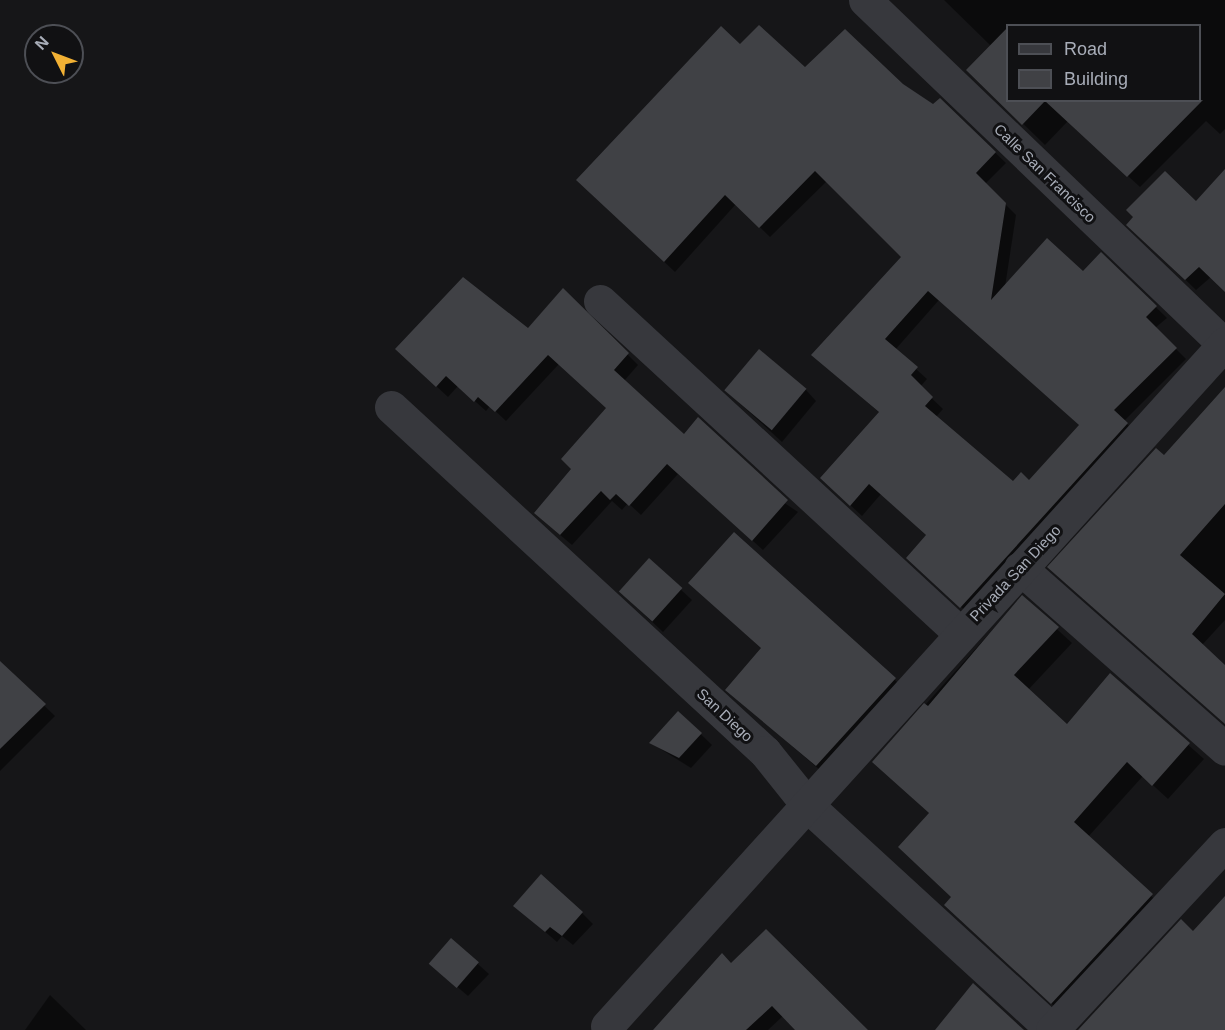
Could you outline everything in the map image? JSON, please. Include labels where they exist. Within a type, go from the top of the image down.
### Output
[{"type":"street","name":"Calle San Francisco","points":[[865,0],[1224,344]]},
{"type":"street","points":[[600,301],[960,633]]},
{"type":"street","name":"Privada San Diego","points":[[607,1026],[809,807],[960,633],[1224,344]]},
{"type":"street","name":"San Diego","points":[[391,407],[765,752],[809,807],[1052,1030]]},
{"type":"street","points":[[1020,568],[1225,749]]},
{"type":"street","points":[[1052,1030],[1225,844]]},
{"type":"building","points":[[759,25],[805,67],[845,29],[903,84],[933,104],[940,98],[996,152],[976,173],[1006,203],[991,300],[1047,238],[1083,271],[1101,252],[1157,306],[1146,317],[1177,348],[1114,410],[1128,423],[960,608],[906,558],[926,535],[869,484],[850,506],[820,478],[879,412],[811,355],[901,257],[815,171],[759,228],[725,195],[664,262],[576,180],[721,26],[740,44]],"holes":[[[928,291],[1079,425],[1029,480],[1021,472],[1013,481],[925,406],[933,397],[911,375],[918,367],[885,339]]]},
{"type":"building","points":[[1006,29],[1006,102],[1044,102],[1022,125],[966,70]]},
{"type":"building","points":[[1203,100],[1127,177],[1046,102],[1201,102]]},
{"type":"building","points":[[1225,169],[1225,292],[1199,267],[1185,280],[1126,225],[1133,217],[1126,210],[1165,171],[1196,201]]},
{"type":"building","points":[[463,277],[528,328],[563,288],[629,353],[614,370],[684,434],[698,417],[788,500],[752,541],[667,464],[629,506],[616,494],[610,500],[601,491],[560,535],[534,513],[571,469],[561,459],[606,408],[548,355],[495,412],[478,397],[474,402],[446,376],[436,387],[395,349]]},
{"type":"building","points":[[759,349],[806,389],[772,430],[724,390]]},
{"type":"building","points":[[1225,387],[1225,504],[1180,555],[1225,594],[1192,634],[1225,665],[1225,724],[1047,567],[1156,448],[1164,455]]},
{"type":"building","points":[[734,532],[896,678],[816,766],[725,690],[761,648],[688,583]]},
{"type":"building","points":[[649,558],[682,588],[652,622],[619,591]]},
{"type":"building","points":[[1022,595],[1059,627],[1014,675],[1067,724],[1110,673],[1190,743],[1152,786],[1127,762],[1074,822],[1153,894],[1051,1004],[944,905],[951,897],[898,847],[929,813],[872,762],[924,703],[928,706]]},
{"type":"building","points":[[0,661],[46,704],[0,749]]},
{"type":"building","points":[[678,711],[702,733],[679,758],[649,743]]},
{"type":"building","points":[[541,874],[583,912],[562,936],[550,927],[545,932],[513,906]]},
{"type":"building","points":[[1225,896],[1225,1030],[1078,1030],[1181,919],[1193,931]]},
{"type":"building","points":[[766,929],[868,1030],[795,1030],[772,1006],[746,1030],[653,1030],[722,953],[731,963]]},
{"type":"building","points":[[451,938],[479,962],[457,988],[429,964]]},
{"type":"building","points":[[973,983],[1024,1030],[935,1030]]}]
